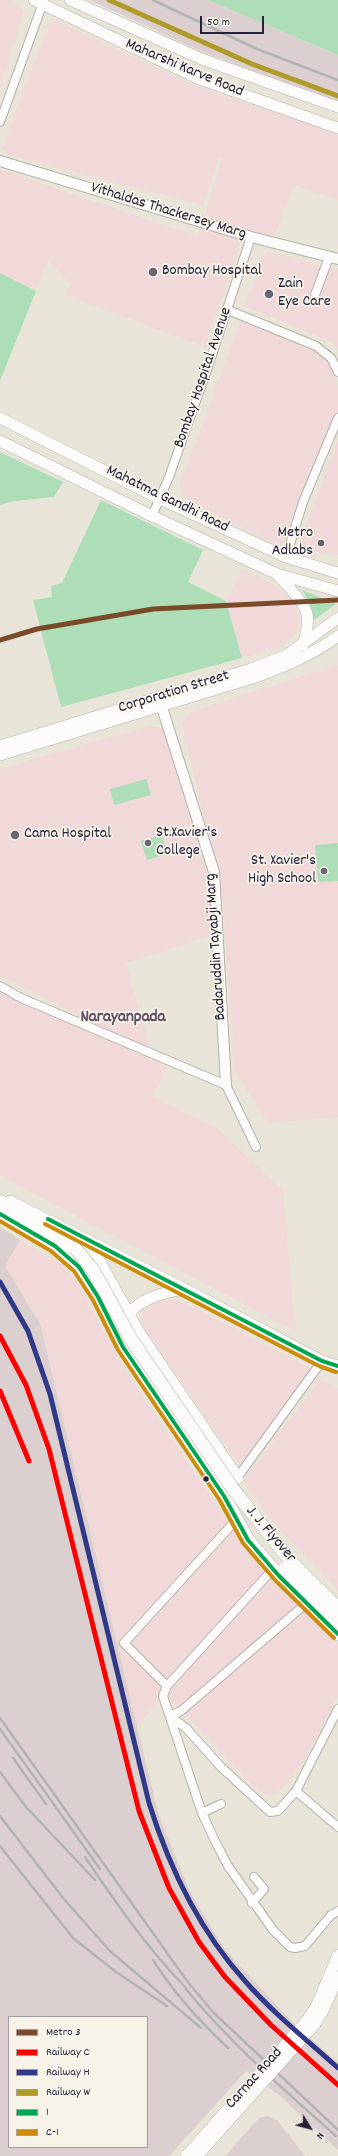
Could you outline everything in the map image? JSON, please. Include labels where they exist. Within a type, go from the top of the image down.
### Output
[{"type":"main road","name":"Maharshi Karve Road","points":[[70,0],[204,60],[338,107]]},
{"type":"main road","name":"Maharshi Karve Road","points":[[40,1],[197,78],[338,128]]},
{"type":"main road","name":"Mahatma Gandhi Road","points":[[0,418],[160,498],[286,557],[338,573]]},
{"type":"main road","points":[[0,441],[152,516],[277,574],[338,591]]},
{"type":"main road","points":[[277,574],[307,612],[307,628],[303,645]]},
{"type":"main road","name":"Corporation Street","points":[[0,755],[161,702],[287,655],[303,645],[338,618]]},
{"type":"main road","name":"Corporation Street","points":[[0,746],[256,677],[291,664],[320,649],[338,636]]},
{"type":"main road","points":[[320,649],[338,646]]},
{"type":"main road","points":[[0,1197],[33,1211],[78,1243],[101,1265],[139,1334],[237,1478]]},
{"type":"main road","name":"J. J. Flyover","points":[[0,1201],[54,1232],[78,1243],[131,1339],[233,1489],[292,1563],[338,1608]]},
{"type":"main road","points":[[0,1214],[54,1246],[75,1263],[98,1297],[123,1346],[224,1496],[236,1515],[248,1540],[273,1569],[338,1634]]},
{"type":"main road","points":[[78,1243],[185,1289],[322,1361],[338,1366]]},
{"type":"main road","points":[[123,1346],[121,1327],[128,1314],[150,1298],[165,1292],[185,1289]]},
{"type":"main road","points":[[236,1515],[285,1569],[338,1622]]},
{"type":"main road","name":"Carnac Road","points":[[320,2007],[338,1955]]},
{"type":"main road","name":"Carnac Road","points":[[190,2156],[320,2007],[338,1977]]},
{"type":"street","points":[[0,122],[40,1]]},
{"type":"street","name":"Vithaldas Thackersey Marg","points":[[0,161],[250,237],[333,258]]},
{"type":"street","name":"Bombay Hospital Avenue","points":[[152,516],[160,498],[228,310],[250,237]]},
{"type":"street","points":[[315,295],[333,258]]},
{"type":"street","points":[[228,310],[316,346],[331,358],[338,372]]},
{"type":"street","points":[[286,557],[303,502],[338,418]]},
{"type":"street","name":"Badaruddin Tayabji Marg","points":[[161,702],[214,872],[226,1085]]},
{"type":"street","points":[[0,986],[21,998],[226,1085],[256,1147]]},
{"type":"street","points":[[237,1478],[322,1361]]},
{"type":"street","points":[[167,1686],[124,1643],[236,1515]]},
{"type":"street","points":[[273,1569],[167,1686],[163,1696],[202,1813],[228,1866],[252,1903],[273,1930],[290,1947],[295,1948],[305,1946],[330,1916],[338,1911]]},
{"type":"street","points":[[170,1716],[181,1711],[326,1585]]},
{"type":"street","points":[[170,1716],[187,1729],[221,1767],[270,1812],[278,1811],[296,1791],[338,1709]]},
{"type":"street","points":[[296,1791],[338,1827]]},
{"type":"street","points":[[202,1813],[221,1804]]},
{"type":"street","points":[[252,1903],[264,1889],[254,1877]]},
{"type":"shaded area","points":[[0,0],[10,0],[20,6],[24,12],[0,87]]},
{"type":"shaded area","points":[[90,0],[208,0],[338,55],[338,102],[205,53]]},
{"type":"shaded area","points":[[57,21],[196,86],[338,133],[338,200],[294,185],[273,239],[245,231],[205,347],[66,295],[70,284],[48,260],[36,291],[0,273],[0,169],[198,237],[222,159],[219,158],[203,205],[8,155],[2,148],[49,23]]},
{"type":"shaded area","points":[[271,252],[338,270],[338,349],[331,342],[245,306],[264,254]]},
{"type":"shaded area","points":[[247,321],[320,350],[329,359],[338,386],[338,414],[287,542],[278,545],[183,498],[180,484],[240,322]]},
{"type":"shaded area","points":[[338,439],[338,555],[302,550],[299,544]]},
{"type":"shaded area","points":[[242,569],[274,584],[291,599],[300,617],[296,634],[280,647],[242,658],[226,601]]},
{"type":"shaded area","points":[[338,665],[338,1117],[268,1123],[235,1071],[223,902],[182,724],[190,712]]},
{"type":"shaded area","points":[[151,726],[166,729],[213,876],[211,935],[126,963],[151,1052],[0,975],[0,769]]},
{"type":"shaded area","points":[[0,986],[167,1068],[153,1097],[217,1128],[283,1190],[295,1331],[0,1176]]},
{"type":"shaded area","points":[[0,1227],[20,1240],[5,1266],[40,1324],[158,1813],[189,1890],[224,1948],[290,2020],[338,2063],[338,2150],[279,2095],[246,2071],[169,2156],[0,2156]]},
{"type":"shaded area","points":[[20,1240],[65,1266],[77,1282],[124,1369],[227,1520],[273,1574],[338,1639],[338,1696],[303,1762],[283,1788],[270,1796],[259,1792],[165,1694],[137,1726],[40,1324],[5,1266]]},
{"type":"shaded area","points":[[170,1299],[184,1302],[312,1369],[243,1463],[238,1463],[141,1324],[142,1311],[154,1303]]},
{"type":"shaded area","points":[[320,1380],[338,1388],[338,1590],[276,1526],[243,1481]]},
{"type":"shaded area","points":[[268,2116],[277,2120],[305,2156],[225,2156],[259,2118]]},
{"type":"green space","points":[[208,0],[338,0],[338,55],[222,6]]},
{"type":"green space","points":[[0,273],[36,291],[0,381]]},
{"type":"green space","points":[[0,452],[63,482],[54,497],[14,501],[0,505]]},
{"type":"green space","points":[[101,500],[203,550],[188,582],[226,601],[242,658],[61,707],[33,600],[52,597],[51,586],[62,583]]},
{"type":"green space","points":[[302,590],[336,604],[314,620],[309,602]]},
{"type":"green space","points":[[146,779],[151,795],[114,805],[110,789]]},
{"type":"green space","points":[[162,835],[167,854],[147,860],[141,841]]},
{"type":"green space","points":[[338,843],[338,881],[318,882],[315,845]]},
{"type":"railway","points":[[153,0],[257,49],[338,80]]},
{"type":"railway","points":[[0,1718],[187,1981],[213,2012],[338,2130]]},
{"type":"railway","points":[[0,1729],[100,1869]]},
{"type":"railway","points":[[13,1758],[46,1804]]},
{"type":"railway","points":[[0,1772],[26,1807],[95,1880]]},
{"type":"railway","points":[[0,1816],[63,1898],[110,1951],[201,2028]]},
{"type":"railway","points":[[0,1846],[73,1938],[116,1972],[167,2006]]},
{"type":"railway","points":[[85,1857],[145,1941],[186,1988]]},
{"type":"railway","points":[[153,1960],[188,2006],[207,2028],[228,2048]]},
{"type":"railway","points":[[186,1989],[239,2047],[277,2084],[336,2136]]},
{"type":"metro line","name":"3","points":[[0,640],[37,629],[153,609],[338,600]]},
{"type":"rail line","name":"W","points":[[109,0],[252,64],[338,96]]},
{"type":"rail line","name":"H","points":[[0,1282],[28,1331],[50,1394],[149,1803],[166,1851],[187,1897],[213,1941],[228,1961],[267,2004],[338,2068]]},
{"type":"rail line","name":"C","points":[[0,1336],[26,1385],[49,1449],[139,1811],[169,1888],[199,1942],[225,1977],[271,2025],[338,2085]]},
{"type":"rail line","name":"C","points":[[0,1391],[29,1461]]},
{"type":"transit line","name":"1","points":[[0,1214],[55,1246],[79,1267],[98,1297],[123,1347],[224,1496],[248,1540],[279,1576],[338,1634]]},
{"type":"transit line","name":"1","points":[[48,1219],[322,1361],[338,1366]]},
{"type":"transit line","name":"C-1","points":[[0,1221],[51,1251],[74,1271],[93,1300],[118,1350],[219,1499],[243,1543],[275,1580],[334,1638]]},
{"type":"transit line","name":"C-1","points":[[45,1224],[319,1366],[336,1372]]},
{"type":"place","name":"Bombay Hospital","points":[[153,272]]},
{"type":"place","name":"Zain Eye Care","points":[[269,294]]},
{"type":"place","name":"Metro Adlabs","points":[[321,543]]},
{"type":"place","name":"Cama Hospital","points":[[15,835]]},
{"type":"place","name":"St.Xavier's College","points":[[148,843]]},
{"type":"place","name":"St. Xavier's High School","points":[[324,871]]},
{"type":"district","name":"Narayanpada","points":[[123,1019]]}]
